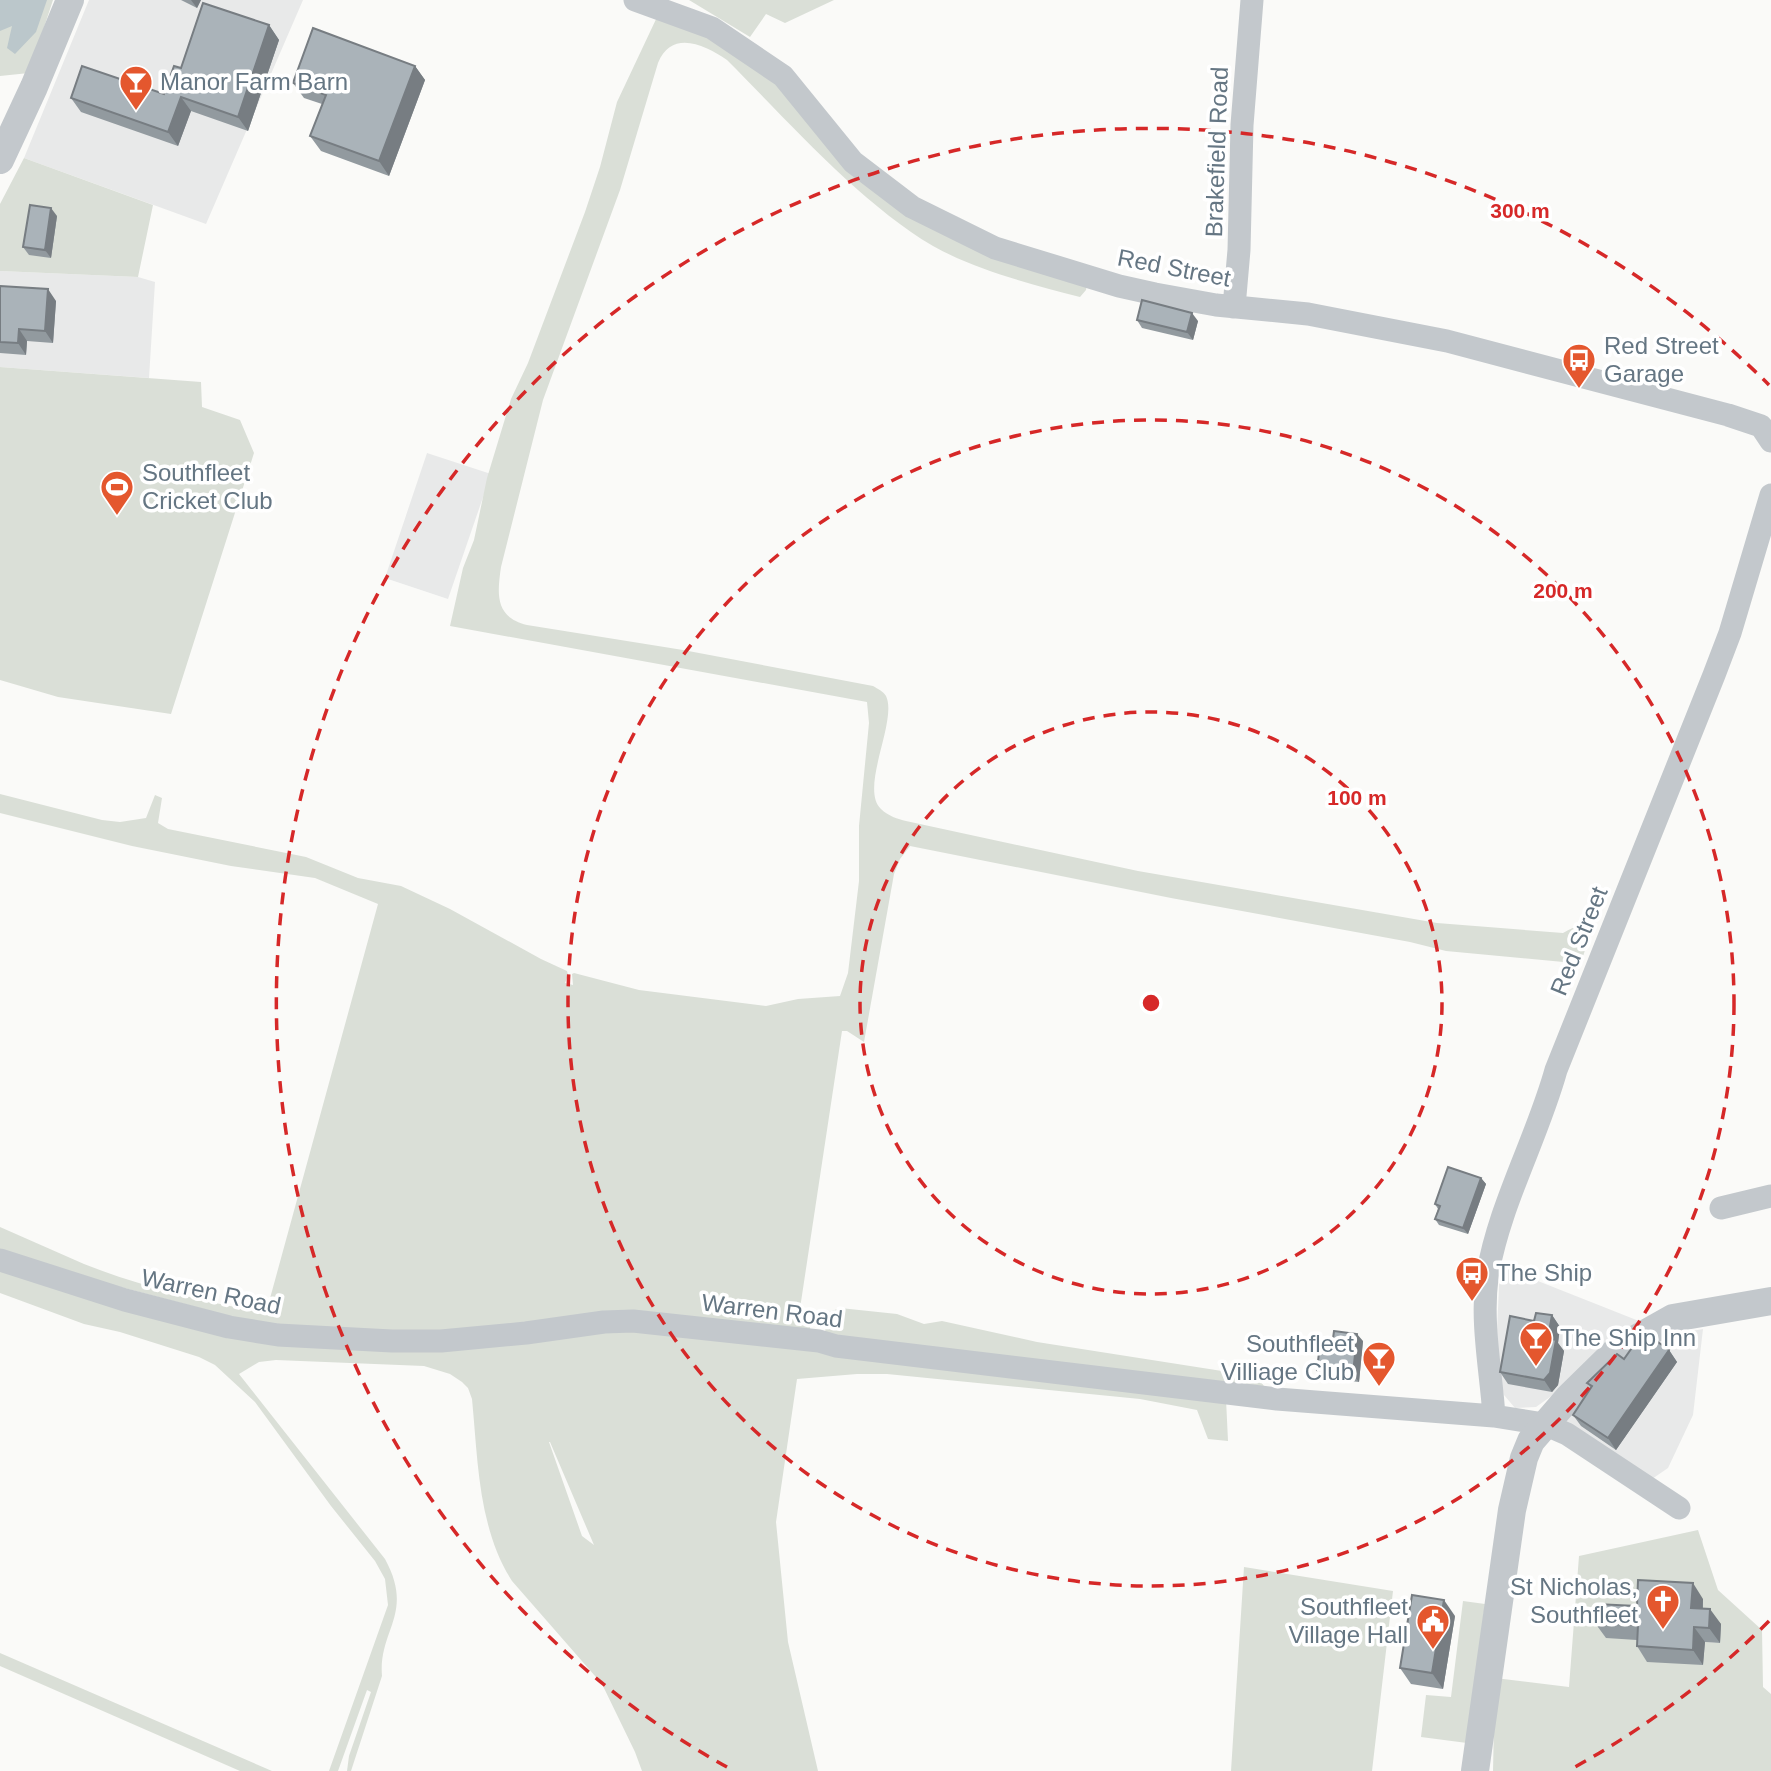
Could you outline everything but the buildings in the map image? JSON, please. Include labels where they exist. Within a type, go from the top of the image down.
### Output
[{"type":"street","points":[[0,160],[70,0]]},
{"type":"street","name":"Red Street","points":[[635,0],[712,28],[783,76],[853,162],[912,207],[995,248],[1119,286],[1173,298],[1308,314],[1483,350],[1728,415],[1761,426],[1771,441]]},
{"type":"street","name":"Brakefield Road","points":[[1234,307],[1239,250],[1242,125],[1252,0]]},
{"type":"street","name":"Red Street","points":[[1494,1416],[1485,1304],[1494,1247],[1556,1070],[1714,675],[1734,620],[1771,495]]},
{"type":"street","points":[[1721,1208],[1771,1196]]},
{"type":"street","name":"Warren Road","points":[[0,1260],[125,1300],[229,1327],[278,1335],[441,1341],[604,1322],[650,1322],[1277,1399],[1494,1416],[1544,1423],[1567,1434],[1679,1508]]},
{"type":"street","points":[[1475,1771],[1512,1510],[1527,1448],[1544,1423],[1618,1349],[1673,1318],[1771,1301]]},
{"type":"shaded area","points":[[0,0],[53,0],[29,73],[0,76]]},
{"type":"shaded area","points":[[0,0],[47,0],[36,32],[15,54],[7,48],[12,26],[0,31]]},
{"type":"shaded area","points":[[89,0],[303,0],[206,224],[24,158]]},
{"type":"shaded area","points":[[689,0],[834,0],[785,23],[766,14],[750,37]]},
{"type":"shaded area","points":[[658,15],[731,38],[877,186],[1087,283],[1086,290],[1080,297],[1024,282],[968,263],[933,246],[906,228],[852,184],[727,60],[699,45],[680,43],[672,46],[664,52],[658,63],[620,190],[543,400],[501,567],[499,596],[504,611],[527,625],[683,650],[873,686],[885,694],[888,707],[876,771],[875,799],[881,809],[900,819],[1138,871],[1437,923],[1563,933],[1582,927],[1590,930],[1590,933],[1582,960],[1574,963],[1446,951],[910,846],[900,859],[894,874],[864,1042],[847,1031],[842,1031],[799,1315],[809,1320],[811,1335],[627,1317],[460,1337],[290,1332],[0,1255],[0,1227],[128,1280],[197,1299],[266,1313],[378,904],[315,878],[231,866],[132,846],[0,813],[0,794],[102,820],[120,822],[146,818],[155,795],[162,798],[158,823],[168,829],[306,857],[358,878],[401,886],[567,971],[565,983],[573,985],[574,973],[639,990],[766,1006],[798,999],[840,996],[848,973],[859,881],[859,826],[869,723],[867,702],[450,626],[463,568],[474,540],[487,478],[511,399],[528,363],[585,212],[617,102]]},
{"type":"shaded area","points":[[24,158],[153,205],[138,277],[0,271],[0,204]]},
{"type":"shaded area","points":[[0,271],[138,277],[155,282],[149,378],[0,367]]},
{"type":"shaded area","name":"Southfleet Cricket Club","points":[[0,367],[201,382],[202,407],[240,420],[254,453],[171,714],[58,697],[0,680]]},
{"type":"shaded area","points":[[427,453],[491,474],[448,599],[385,578]]},
{"type":"shaded area","points":[[1500,1266],[1639,1321],[1536,1407],[1515,1408],[1504,1395],[1499,1379],[1497,1330]]},
{"type":"shaded area","points":[[0,1267],[246,1337],[614,1325],[1226,1399],[1228,1441],[1208,1439],[1197,1410],[1140,1399],[887,1374],[797,1379],[776,1522],[788,1642],[818,1771],[642,1771],[602,1684],[512,1581],[501,1560],[486,1516],[478,1469],[472,1399],[468,1388],[450,1374],[424,1366],[276,1360],[259,1362],[239,1374],[385,1559],[397,1594],[396,1608],[382,1660],[382,1676],[351,1771],[347,1771],[349,1756],[371,1692],[367,1690],[338,1771],[329,1771],[388,1605],[385,1579],[375,1561],[255,1402],[215,1365],[199,1357],[120,1332],[84,1324],[0,1293]],"holes":[[[550,1442],[594,1545],[582,1536]]]},
{"type":"shaded area","points":[[840,1308],[897,1314],[924,1324],[942,1321],[1037,1342],[1222,1371],[1245,1372],[1259,1379],[1269,1393],[885,1348],[825,1332],[829,1312]]},
{"type":"shaded area","points":[[1703,1329],[1693,1415],[1668,1468],[1652,1479],[1561,1422],[1649,1339]]},
{"type":"shaded area","points":[[1698,1530],[1718,1590],[1762,1630],[1763,1687],[1771,1694],[1771,1771],[1493,1771],[1495,1678],[1569,1687],[1579,1556]],"holes":[[[1703,1599],[1702,1623],[1720,1643],[1705,1642],[1703,1665],[1649,1641],[1648,1622]]]},
{"type":"shaded area","points":[[1244,1567],[1393,1591],[1372,1771],[1231,1771]]},
{"type":"shaded area","points":[[1463,1601],[1485,1604],[1467,1743],[1421,1737],[1426,1695],[1451,1697]]},
{"type":"shaded area","points":[[0,1653],[272,1771],[240,1771],[0,1666]]},
{"type":"place","name":"Manor Farm Barn","points":[[136,112]]},
{"type":"place","name":"Red Street Garage","points":[[1579,390]]},
{"type":"place","name":"Southfleet Cricket Club","points":[[117,517]]},
{"type":"place","name":"The Ship","points":[[1472,1303]]},
{"type":"place","name":"The Ship Inn","points":[[1536,1368]]},
{"type":"place","name":"Southfleet Villiage Club","points":[[1379,1388]]},
{"type":"place","name":"St Nicholas, Southfleet","points":[[1663,1631]]},
{"type":"place","name":"Southfleet Village Hall","points":[[1433,1651]]}]
